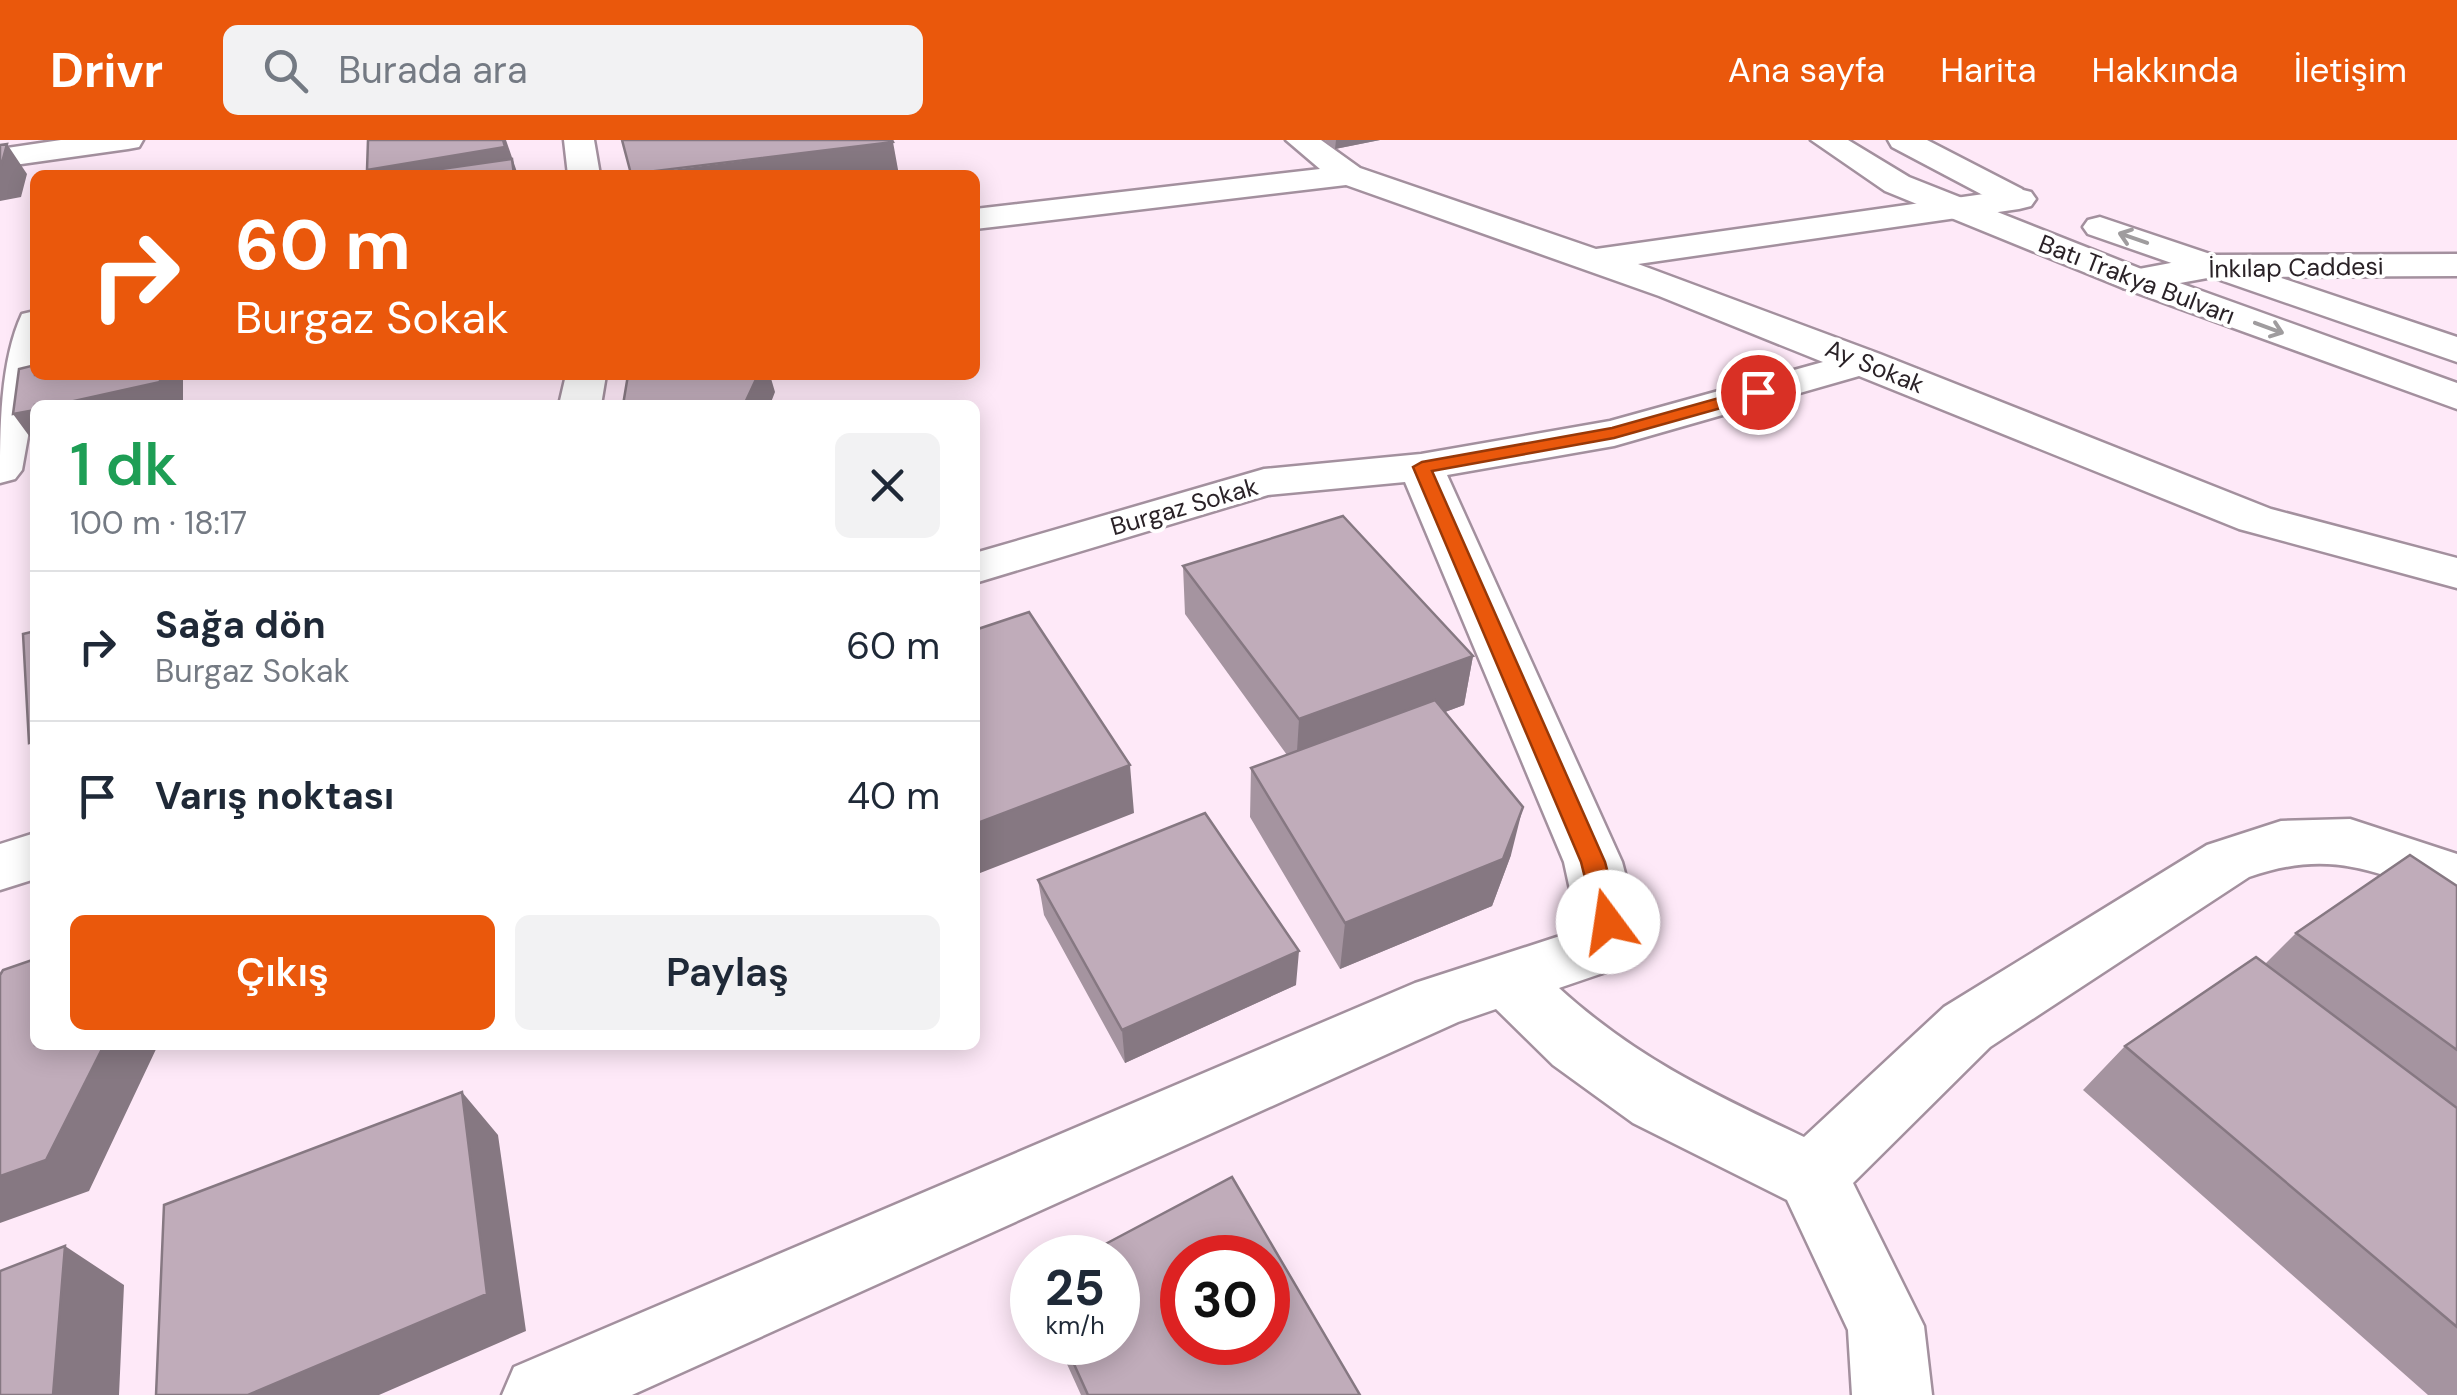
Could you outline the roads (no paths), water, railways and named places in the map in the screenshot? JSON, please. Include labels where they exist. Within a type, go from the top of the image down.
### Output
[{"type":"street","points":[[0,158],[83,161],[128,140]]},
{"type":"street","points":[[579,140],[583,170]]},
{"type":"street","name":"Ay Sokak","points":[[1301,140],[1349,175],[1866,362],[2255,519],[2457,573]]},
{"type":"street","name":"Batı Trakya Bulvarı","points":[[1826,140],[1896,184],[1954,208],[2136,280],[2457,397]]},
{"type":"street","name":"Batı Trakya Bulvarı","points":[[1903,140],[2019,199],[2457,350]]},
{"type":"street","points":[[980,218],[1349,175]]},
{"type":"street","points":[[1592,260],[2019,199]]},
{"type":"street","name":"İnkılap Caddesi","points":[[2136,280],[2212,266],[2457,264]]},
{"type":"street","points":[[0,470],[10,406],[30,339]]},
{"type":"street","name":"Burgaz Sokak","points":[[980,567],[1264,482],[1422,467],[1614,433],[1866,362]]},
{"type":"street","points":[[542,1395],[1438,1002],[1584,954],[1608,922],[1593,862],[1422,467]]},
{"type":"street","points":[[1812,1176],[1967,1027],[2228,861],[2281,843],[2350,842],[2457,877]]},
{"type":"street","points":[[0,867],[30,858]]},
{"type":"street","points":[[1508,980],[1576,1045],[1658,1102],[1812,1176],[1886,1326],[1892,1395]]}]
